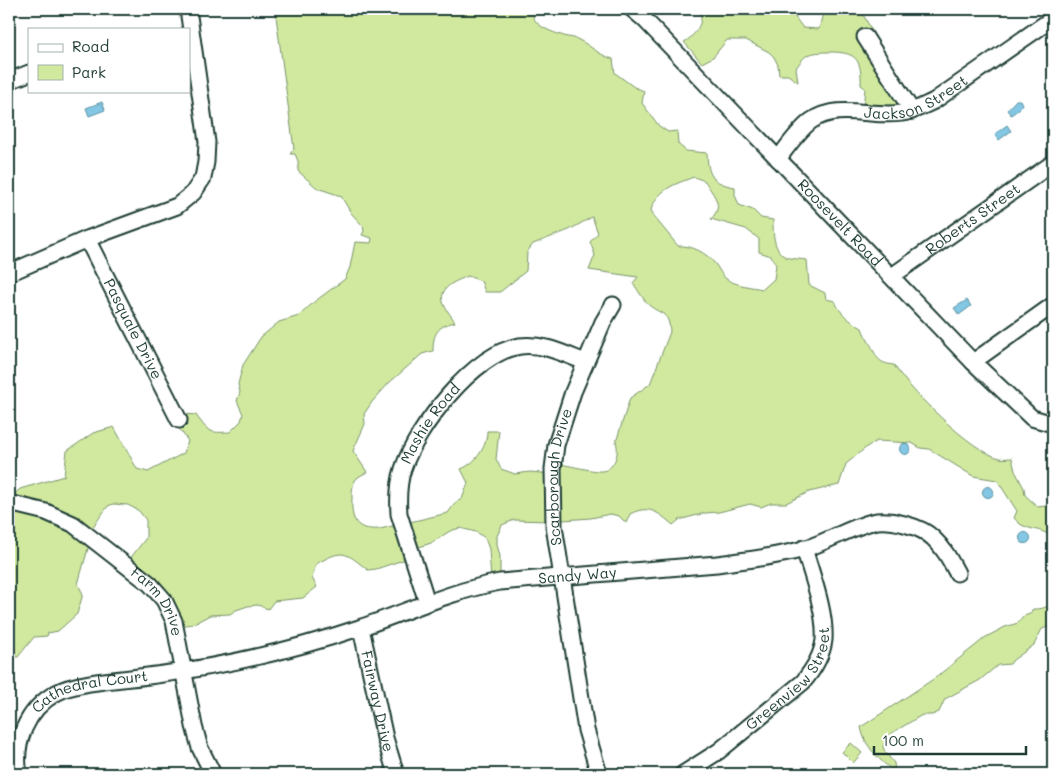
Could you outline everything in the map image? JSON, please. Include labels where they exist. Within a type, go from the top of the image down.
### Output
[{"type":"street","points":[[188,9],[190,28]]},
{"type":"street","name":"Roosevelt Road","points":[[632,9],[644,19],[973,362],[1032,418],[1047,424],[1053,424]]},
{"type":"street","name":"Jackson Street","points":[[778,159],[811,121],[826,114],[841,112],[901,114],[934,101],[1050,17]]},
{"type":"street","points":[[9,273],[87,239],[177,206],[192,193],[203,178],[206,162],[206,142],[190,32]]},
{"type":"street","points":[[865,37],[912,111]]},
{"type":"street","points":[[9,81],[28,73]]},
{"type":"street","name":"Roberts Street","points":[[892,276],[1053,163]]},
{"type":"street","name":"Pasquale Drive","points":[[87,239],[178,420]]},
{"type":"street","name":"Scarborough Drive","points":[[598,774],[586,730],[554,526],[553,469],[556,445],[572,392],[603,322],[613,305]]},
{"type":"street","points":[[973,362],[1053,305]]},
{"type":"street","name":"Mashie Road","points":[[427,602],[400,514],[398,485],[410,452],[434,414],[452,391],[482,363],[512,347],[533,345],[544,347],[585,362]]},
{"type":"street","name":"Farm Drive","points":[[9,503],[46,512],[73,524],[157,591],[168,606],[174,621],[197,738],[213,774]]},
{"type":"street","name":"Sandy Way","points":[[183,672],[287,651],[361,628],[427,602],[477,586],[500,582],[717,564],[804,548],[872,522],[887,520],[917,529],[932,536],[948,555],[957,573]]},
{"type":"street","name":"Greenview Street","points":[[683,774],[719,751],[803,682],[812,671],[824,641],[821,611],[804,548]]},
{"type":"street","name":"Fairway Drive","points":[[361,628],[385,738],[396,774]]},
{"type":"street","name":"Cathedral Court","points":[[19,774],[18,753],[24,730],[36,708],[54,694],[76,686],[183,672]]},
{"type":"green space","points":[[275,9],[533,9],[534,19],[542,27],[566,37],[577,39],[613,59],[615,73],[634,87],[644,91],[642,103],[659,126],[668,132],[677,131],[678,144],[686,151],[707,153],[710,173],[716,181],[735,187],[735,195],[739,205],[753,210],[761,218],[773,220],[773,230],[778,250],[786,257],[807,260],[809,285],[825,293],[826,299],[835,301],[846,317],[862,328],[880,360],[894,365],[901,376],[942,419],[988,454],[1000,458],[1012,458],[1025,495],[1038,507],[1053,505],[1053,539],[1043,532],[1028,528],[1014,518],[1017,511],[997,480],[973,476],[929,449],[920,448],[912,443],[877,441],[846,464],[839,485],[809,492],[786,503],[771,503],[761,507],[750,504],[679,520],[673,525],[653,511],[648,510],[630,514],[626,523],[619,516],[610,514],[591,518],[550,521],[514,520],[502,525],[497,536],[500,556],[500,580],[491,581],[489,549],[485,538],[476,532],[460,528],[450,531],[431,543],[410,550],[409,558],[376,569],[368,570],[354,559],[343,554],[332,556],[316,564],[312,578],[317,587],[303,598],[274,601],[268,609],[258,605],[248,606],[230,614],[210,615],[193,624],[173,627],[166,606],[126,564],[146,538],[146,520],[139,511],[128,505],[113,504],[108,506],[92,528],[78,584],[83,594],[77,614],[58,631],[48,633],[47,636],[34,637],[18,657],[9,656],[9,499],[20,489],[64,476],[67,451],[93,433],[114,427],[137,469],[148,472],[184,453],[188,441],[176,424],[172,413],[196,415],[210,431],[230,432],[241,421],[243,414],[237,401],[240,392],[238,384],[243,365],[261,337],[279,322],[299,316],[314,302],[345,279],[350,267],[355,242],[371,243],[372,238],[362,235],[364,231],[363,226],[351,213],[341,196],[317,188],[298,171],[298,161],[295,154],[290,154],[294,149]],"holes":[[[694,177],[705,181],[714,195],[717,209],[711,219],[746,229],[759,239],[759,252],[771,256],[776,265],[774,279],[763,289],[728,280],[704,253],[694,248],[678,246],[655,218],[651,210],[658,197],[668,188]],[[592,217],[598,233],[590,242],[595,255],[589,270],[638,277],[633,283],[648,304],[666,317],[670,332],[650,384],[630,398],[616,442],[615,460],[610,468],[598,471],[554,463],[552,474],[530,472],[515,474],[501,469],[496,459],[499,431],[487,431],[485,443],[480,454],[461,469],[468,483],[462,499],[456,502],[448,513],[380,529],[365,528],[356,523],[352,512],[353,485],[358,477],[367,472],[353,451],[365,424],[364,414],[389,383],[422,354],[433,351],[435,335],[440,328],[455,322],[443,302],[442,296],[446,288],[468,276],[481,281],[485,292],[500,292],[526,271],[527,252],[533,244],[569,230]]]},
{"type":"green space","points":[[698,9],[789,9],[803,28],[819,29],[824,9],[860,9],[914,107],[863,108],[865,88],[861,85],[860,68],[855,58],[846,53],[821,52],[806,56],[796,68],[798,82],[788,75],[779,75],[778,65],[774,57],[769,52],[746,40],[727,40],[713,57],[702,63],[684,42],[698,28],[701,18]]},
{"type":"green space","points":[[1053,600],[1053,625],[1042,629],[1034,645],[1010,664],[998,665],[980,680],[945,699],[939,712],[932,715],[922,715],[887,736],[883,747],[894,763],[895,772],[869,747],[861,727],[935,678],[986,637],[1005,627],[1018,623],[1024,616],[1030,614],[1033,609],[1044,608]]},
{"type":"green space","points":[[851,743],[862,753],[853,763],[842,752]]},
{"type":"water","points":[[1016,100],[1020,100],[1022,104],[1011,115],[1007,110]]},
{"type":"water","points":[[102,102],[105,110],[89,116],[86,108]]},
{"type":"water","points":[[1007,125],[1011,131],[999,140],[995,134]]},
{"type":"water","points":[[967,300],[971,306],[959,315],[954,308]]},
{"type":"water","points":[[905,443],[911,449],[905,455],[899,449]]},
{"type":"water","points":[[988,486],[994,492],[988,498],[982,492]]},
{"type":"water","points":[[1025,532],[1031,538],[1025,544],[1019,538]]}]
